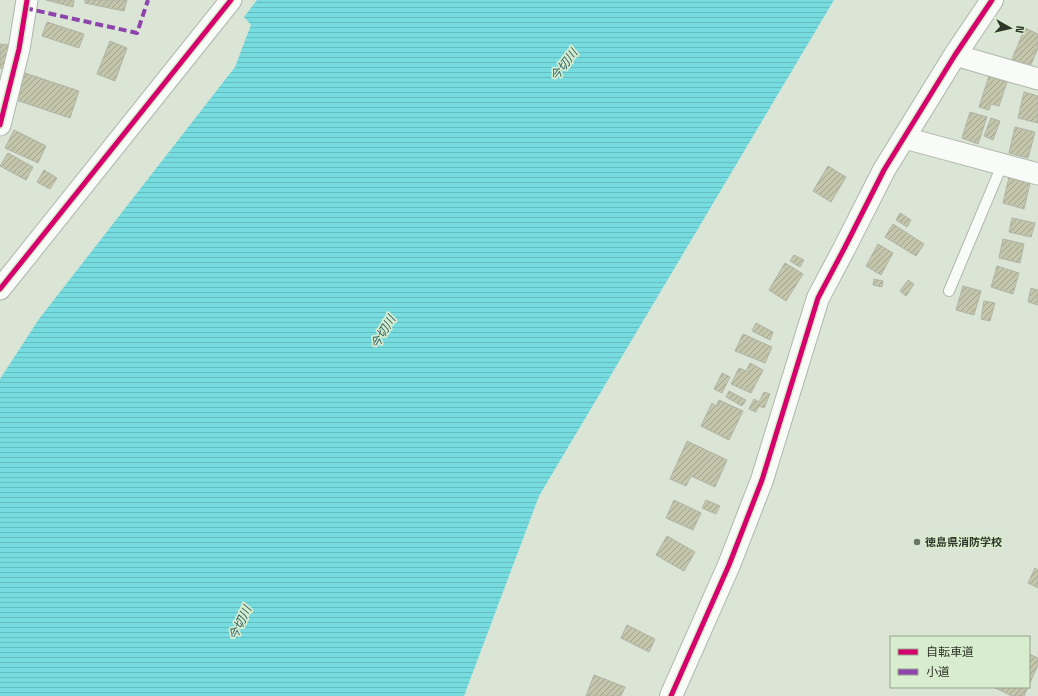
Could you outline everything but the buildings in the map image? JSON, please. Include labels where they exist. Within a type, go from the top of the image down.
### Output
[{"type":"street","points":[[0,123],[19,49],[27,0]]},
{"type":"street","points":[[0,289],[231,0]]},
{"type":"street","points":[[670,696],[729,565],[762,480],[818,298],[884,170],[955,55],[992,0]]},
{"type":"street","points":[[955,55],[1038,79]]},
{"type":"street","points":[[905,138],[1038,174]]},
{"type":"lane","points":[[949,291],[1002,165]]},
{"type":"water","name":"今切川","points":[[257,0],[834,0],[539,496],[464,696],[0,696],[0,379],[39,319],[235,67],[251,25],[244,17]]},
{"type":"marked path","points":[[25,8],[137,33],[148,0]]},
{"type":"cycle path","points":[[0,125],[19,49],[27,0]]},
{"type":"cycle path","points":[[0,289],[231,0]]},
{"type":"cycle path","points":[[671,696],[729,565],[762,480],[818,298],[884,170],[955,55],[992,0]]},
{"type":"place","name":"徳島県消防学校","points":[[917,542]]}]
